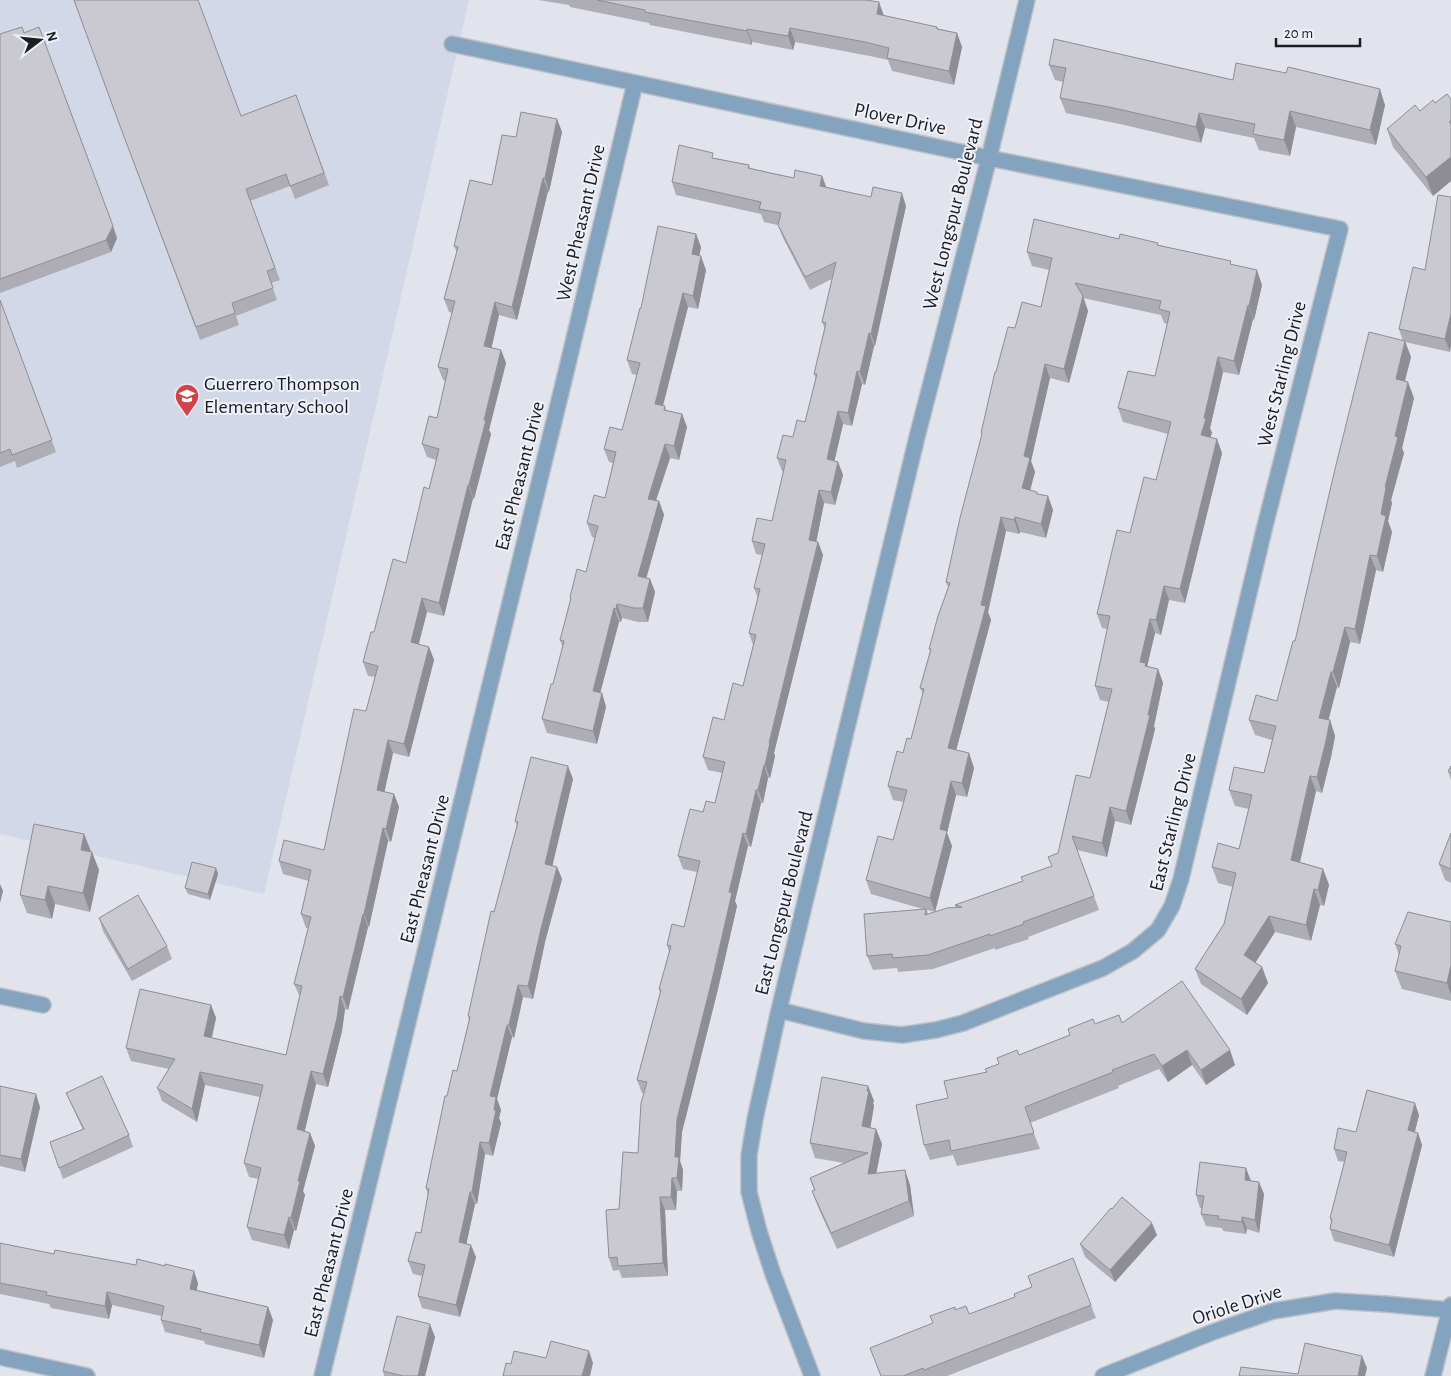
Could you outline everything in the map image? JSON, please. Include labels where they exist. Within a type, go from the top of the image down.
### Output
[{"type":"street","name":"West Longspur Boulevard","points":[[917,437],[1027,0]]},
{"type":"street","name":"Plover Drive","points":[[452,44],[988,158],[1340,229]]},
{"type":"street","name":"West Pheasant Drive","points":[[566,372],[635,83]]},
{"type":"street","name":"West Starling Drive","points":[[1264,530],[1340,229]]},
{"type":"street","name":"East Pheasant Drive","points":[[322,1376],[566,372]]},
{"type":"street","name":"East Longspur Boulevard","points":[[812,1376],[759,1232],[749,1192],[749,1155],[779,1010],[917,437]]},
{"type":"street","name":"East Starling Drive","points":[[779,1010],[864,1031],[902,1035],[936,1030],[962,1023],[1103,968],[1133,951],[1158,930],[1172,906],[1181,879],[1264,530]]},
{"type":"street","points":[[0,996],[43,1005]]},
{"type":"street","name":"Oriole Drive","points":[[1103,1376],[1213,1332],[1273,1312],[1336,1301],[1450,1308]]},
{"type":"street","points":[[1433,1376],[1450,1308]]},
{"type":"street","points":[[0,1357],[87,1376]]},
{"type":"shaded area","name":"Guerrero Thompson Elementary School","points":[[0,0],[469,0],[264,894],[0,834]]},
{"type":"building","points":[[74,0],[198,0],[241,116],[296,95],[324,173],[290,186],[286,174],[246,189],[275,268],[267,271],[273,288],[232,303],[235,313],[196,327]]},
{"type":"building","points":[[597,0],[866,0],[879,2],[877,14],[957,33],[949,71],[887,58],[889,48],[865,42],[790,28],[788,36],[747,29],[747,31],[645,12],[645,10]]},
{"type":"building","points":[[22,27],[24,33],[39,27],[113,226],[106,240],[0,279],[0,34]]},
{"type":"building","points":[[1054,39],[1233,80],[1236,63],[1286,73],[1288,67],[1380,89],[1370,130],[1290,111],[1284,140],[1253,134],[1255,124],[1199,113],[1196,127],[1060,98],[1066,68],[1049,65]]},
{"type":"building","points":[[1447,94],[1451,99],[1451,121],[1449,122],[1451,124],[1451,157],[1426,177],[1387,129],[1415,105],[1420,111],[1433,100],[1435,103]]},
{"type":"building","points":[[521,112],[557,119],[545,178],[543,178],[512,307],[495,302],[484,346],[501,350],[484,420],[486,420],[439,603],[422,598],[411,642],[429,647],[404,744],[388,740],[377,790],[394,794],[386,829],[383,828],[343,997],[340,996],[337,1018],[323,1074],[311,1071],[297,1129],[310,1133],[291,1218],[289,1217],[284,1235],[247,1227],[261,1168],[244,1163],[263,1085],[200,1072],[192,1109],[157,1088],[175,1059],[126,1048],[140,989],[211,1005],[204,1036],[286,1055],[302,986],[294,984],[311,917],[301,914],[311,870],[279,861],[284,840],[324,850],[354,709],[366,711],[378,666],[363,662],[371,632],[374,632],[393,559],[406,563],[424,487],[429,489],[439,449],[422,444],[429,416],[437,418],[448,369],[438,367],[455,301],[444,299],[458,247],[454,246],[470,180],[492,185],[502,135],[516,137]]},
{"type":"building","points":[[679,145],[713,153],[712,158],[749,165],[748,168],[770,173],[794,178],[795,170],[822,176],[820,186],[871,197],[873,187],[902,193],[871,334],[869,333],[860,372],[857,371],[848,413],[838,411],[827,459],[838,462],[831,492],[819,490],[809,540],[818,542],[765,765],[758,790],[756,790],[746,834],[743,833],[729,892],[732,893],[712,980],[677,1119],[675,1157],[679,1157],[677,1178],[672,1178],[671,1197],[660,1197],[663,1263],[618,1266],[617,1257],[609,1258],[606,1210],[619,1209],[623,1152],[638,1153],[641,1103],[647,1082],[637,1080],[671,946],[667,945],[672,924],[684,927],[700,861],[678,856],[690,809],[703,812],[706,801],[715,803],[725,762],[703,757],[713,717],[724,720],[733,683],[743,686],[756,635],[749,633],[760,589],[754,588],[765,544],[752,541],[757,518],[772,521],[786,460],[777,458],[783,435],[793,437],[797,420],[805,422],[817,374],[814,374],[826,323],[822,322],[836,262],[805,277],[778,225],[781,213],[759,209],[761,202],[672,182]]},
{"type":"building","points":[[1438,195],[1451,197],[1451,313],[1445,339],[1399,329],[1413,267],[1425,270]]},
{"type":"building","points":[[1034,219],[1119,239],[1120,234],[1158,243],[1157,245],[1231,261],[1230,264],[1257,270],[1249,306],[1234,361],[1218,357],[1201,435],[1217,439],[1180,589],[1164,586],[1156,620],[1150,619],[1140,662],[1146,663],[1145,666],[1158,669],[1148,715],[1150,715],[1126,811],[1110,807],[1102,843],[1072,836],[1094,896],[1023,922],[1024,924],[928,955],[893,958],[892,954],[867,956],[864,914],[926,909],[925,915],[947,908],[962,907],[955,905],[1023,881],[1021,877],[1052,866],[1048,857],[1058,853],[1076,775],[1090,778],[1112,689],[1095,686],[1110,616],[1097,614],[1117,530],[1130,533],[1144,477],[1156,480],[1171,422],[1118,408],[1128,371],[1155,376],[1170,312],[1159,309],[1161,301],[1075,283],[1083,296],[1064,369],[1045,364],[1024,456],[1030,458],[1022,488],[1048,496],[1041,524],[1015,517],[1014,520],[1001,517],[981,605],[986,606],[948,748],[969,753],[962,783],[951,781],[940,829],[947,831],[930,898],[866,880],[878,836],[893,840],[907,790],[888,786],[897,751],[903,753],[907,738],[911,739],[924,689],[920,688],[931,649],[929,649],[950,583],[946,582],[960,518],[982,434],[995,372],[1008,327],[1015,328],[1022,302],[1041,307],[1052,258],[1027,252]]},
{"type":"building","points":[[658,226],[696,234],[692,254],[701,256],[693,296],[683,293],[655,404],[665,406],[664,410],[682,414],[674,446],[665,444],[648,499],[659,501],[638,576],[650,579],[643,608],[617,604],[616,609],[614,608],[593,691],[602,693],[593,731],[542,719],[564,641],[560,640],[577,569],[586,572],[598,526],[587,523],[594,495],[605,498],[616,452],[604,449],[610,427],[622,430],[640,363],[627,360],[641,308]]},
{"type":"building","points":[[0,300],[52,440],[12,455],[10,449],[0,453]]},
{"type":"building","points":[[1369,332],[1405,341],[1396,379],[1408,382],[1395,436],[1398,437],[1385,487],[1381,514],[1386,516],[1377,556],[1370,555],[1355,629],[1345,627],[1333,672],[1331,672],[1319,718],[1330,720],[1326,741],[1317,777],[1310,776],[1291,860],[1323,869],[1318,890],[1314,889],[1306,925],[1269,916],[1244,955],[1262,967],[1241,999],[1195,969],[1224,924],[1236,873],[1212,867],[1218,843],[1239,849],[1252,795],[1229,790],[1234,767],[1264,773],[1276,726],[1249,720],[1256,695],[1277,701],[1293,641],[1295,641]]},
{"type":"building","points":[[531,757],[568,766],[545,864],[557,867],[528,986],[518,985],[490,1096],[496,1097],[494,1110],[496,1110],[489,1143],[480,1142],[472,1192],[470,1192],[459,1242],[471,1245],[456,1305],[418,1296],[425,1265],[408,1261],[416,1232],[421,1233],[429,1189],[426,1188],[445,1096],[447,1096],[453,1070],[457,1071],[491,911],[494,912],[518,822],[515,821]]},
{"type":"building","points":[[34,824],[84,834],[81,850],[92,852],[83,893],[48,886],[45,900],[20,895]]},
{"type":"building","points":[[1451,833],[1451,869],[1439,864]]},
{"type":"building","points":[[192,862],[216,868],[208,894],[185,888]]},
{"type":"building","points":[[138,895],[167,946],[128,969],[99,918]]},
{"type":"building","points":[[1408,912],[1451,922],[1451,965],[1447,983],[1395,971],[1401,946],[1395,944]]},
{"type":"building","points":[[1182,981],[1230,1050],[1201,1070],[1187,1050],[1162,1066],[1154,1054],[1025,1107],[1034,1133],[951,1151],[949,1140],[924,1145],[916,1105],[948,1098],[944,1081],[987,1072],[985,1069],[999,1064],[997,1058],[1017,1050],[1019,1055],[1070,1035],[1068,1029],[1093,1019],[1095,1024],[1119,1015],[1122,1023]]},
{"type":"building","points":[[102,1076],[129,1135],[59,1168],[50,1142],[84,1129],[66,1093]]},
{"type":"building","points":[[822,1077],[868,1086],[867,1091],[869,1091],[862,1126],[876,1129],[868,1174],[905,1170],[909,1201],[831,1233],[812,1191],[815,1190],[810,1178],[868,1153],[810,1143]]},
{"type":"building","points":[[0,1086],[36,1094],[21,1159],[0,1155]]},
{"type":"building","points":[[1367,1090],[1415,1103],[1408,1130],[1418,1133],[1389,1245],[1330,1229],[1332,1219],[1330,1218],[1347,1152],[1334,1149],[1338,1128],[1356,1132]]},
{"type":"building","points":[[1200,1162],[1246,1168],[1245,1180],[1259,1182],[1255,1220],[1242,1217],[1242,1222],[1218,1219],[1219,1216],[1201,1214],[1204,1196],[1196,1195]]},
{"type":"building","points":[[1122,1197],[1152,1223],[1110,1270],[1080,1244]]},
{"type":"building","points":[[0,1243],[54,1254],[55,1250],[136,1265],[137,1259],[194,1271],[190,1289],[268,1307],[259,1345],[200,1332],[201,1329],[161,1320],[164,1306],[107,1292],[105,1306],[46,1295],[47,1292],[0,1283]]},
{"type":"building","points":[[1073,1258],[1091,1305],[924,1370],[923,1368],[903,1376],[881,1376],[870,1348],[933,1323],[930,1316],[955,1307],[955,1310],[966,1306],[969,1314],[1015,1297],[1014,1294],[1032,1287],[1028,1276]]},
{"type":"building","points":[[397,1316],[430,1324],[418,1376],[403,1376],[383,1371]]},
{"type":"building","points":[[551,1341],[589,1351],[582,1376],[503,1376],[506,1363],[511,1364],[514,1351],[546,1358]]},
{"type":"building","points":[[1305,1343],[1362,1356],[1358,1376],[1239,1376],[1241,1367],[1298,1374]]},
{"type":"place","name":"Guerrero Thompson Elementary School","points":[[187,417]]}]
